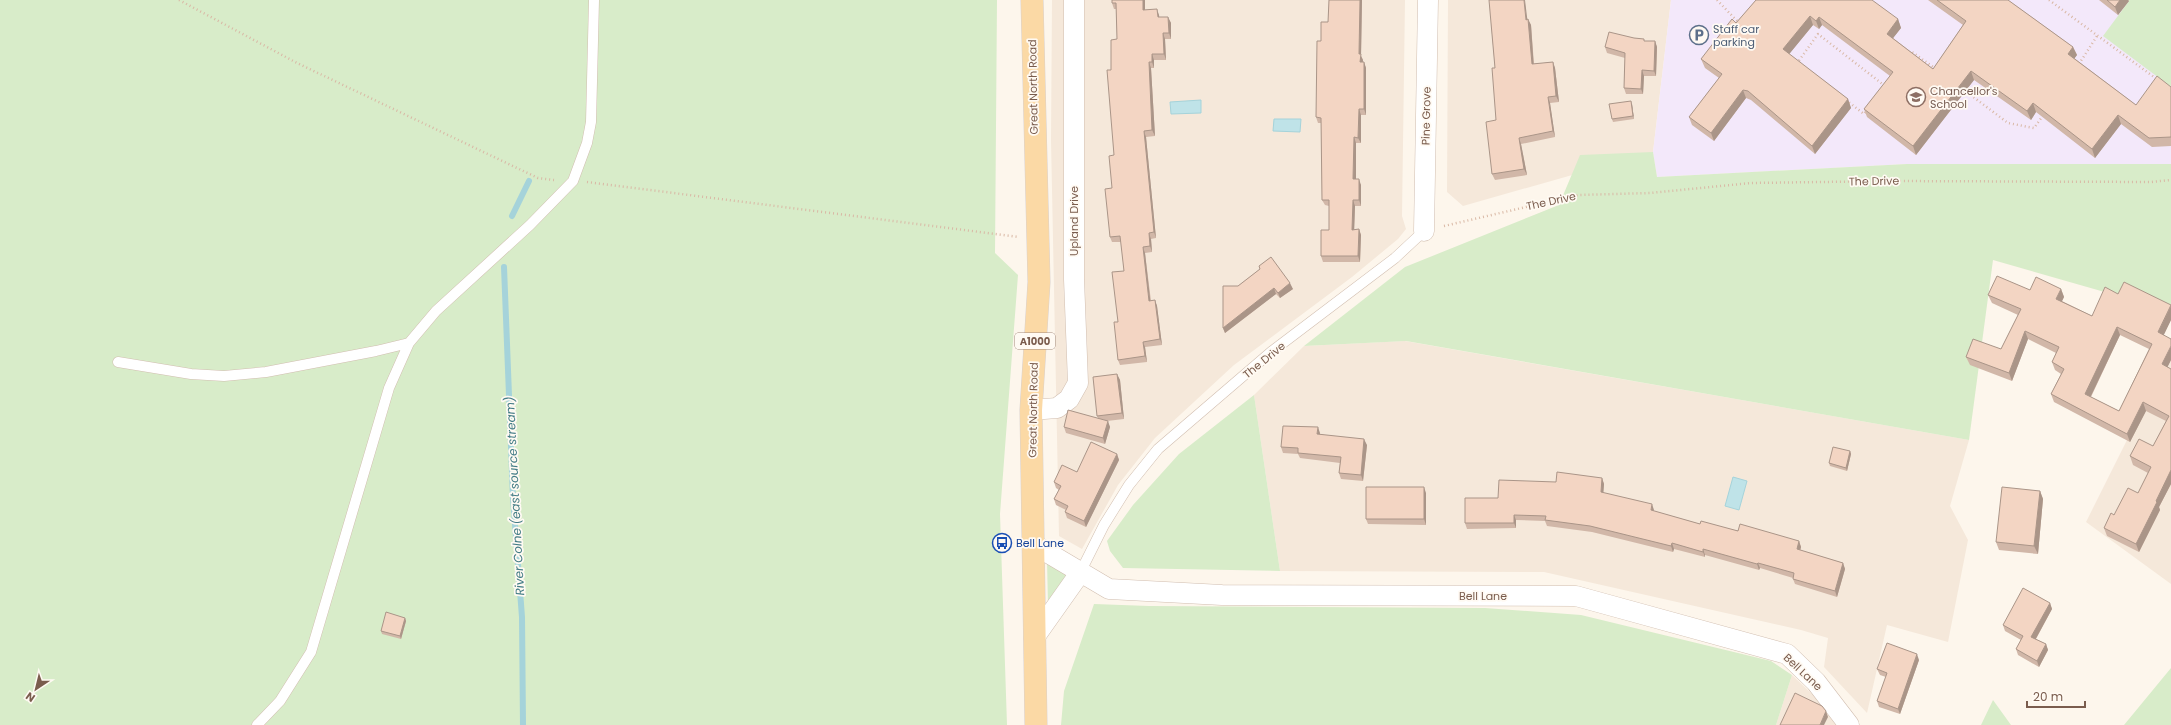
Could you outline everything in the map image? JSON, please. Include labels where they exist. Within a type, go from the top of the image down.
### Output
[{"type":"main road","name":"Great North Road","points":[[1032,0],[1039,282],[1031,410],[1036,725]]},
{"type":"street","name":"Upland Drive","points":[[1031,410],[1057,408],[1069,399],[1078,383],[1074,279],[1074,0]]},
{"type":"street","name":"Pine Grove","points":[[1424,231],[1428,0]]},
{"type":"street","name":"Bell Lane","points":[[1033,544],[1109,589],[1222,595],[1576,596],[1787,654],[1816,682],[1849,725]]},
{"type":"street","points":[[1034,638],[1080,573]]},
{"type":"lane","points":[[257,725],[280,701],[311,652],[389,388],[409,343],[436,311],[535,219],[573,181],[588,143],[591,122],[594,0]]},
{"type":"lane","name":"The Drive","points":[[1080,573],[1104,525],[1129,485],[1158,449],[1271,352],[1395,258],[1424,231]]},
{"type":"lane","points":[[118,362],[191,374],[224,376],[266,372],[376,351],[409,343]]},
{"type":"path","points":[[1717,0],[1743,27]]},
{"type":"path","points":[[2049,0],[2159,81]]},
{"type":"path","points":[[1794,67],[1818,34],[1886,86]]},
{"type":"path","points":[[2075,69],[2098,36]]},
{"type":"path","points":[[1908,58],[1912,52],[1941,74]]},
{"type":"path","points":[[1798,62],[1804,67]]},
{"type":"path","points":[[1935,69],[1940,63]]},
{"type":"path","points":[[1881,92],[1890,81]]},
{"type":"path","points":[[1959,87],[2008,123],[2034,128],[2048,108]]},
{"type":"path","points":[[1840,95],[1864,114],[1873,103]]},
{"type":"path","name":"The Drive","points":[[1424,231],[1578,194],[1650,193],[1752,183],[1891,180],[2151,182],[2171,180]]},
{"type":"shaded area","points":[[1052,0],[1405,0],[1402,216],[1406,229],[1398,239],[1352,277],[1234,365],[1155,438],[1118,485],[1082,549],[1059,536],[1051,140]]},
{"type":"shaded area","points":[[1448,0],[1671,0],[1653,152],[1463,206],[1447,192]]},
{"type":"shaded area","name":"Chancellor's School","points":[[1671,0],[2171,0],[2171,164],[1907,164],[1657,177],[1653,152]]},
{"type":"shaded area","points":[[1405,341],[1969,440],[1950,506],[1968,540],[1948,642],[1887,625],[1867,713],[1824,667],[1828,638],[1801,630],[1544,572],[1280,571],[1254,395],[1304,346]]},
{"type":"shaded area","points":[[2171,352],[2171,584],[2086,522]]},
{"type":"shaded area","points":[[1792,675],[1831,712],[1840,725],[1776,725]]},
{"type":"green space","points":[[0,0],[997,0],[995,253],[1018,275],[1000,514],[1007,725],[0,725]]},
{"type":"green space","points":[[2127,0],[2171,0],[2171,87],[2103,36],[2129,1]]},
{"type":"green space","points":[[1653,152],[1657,177],[1907,164],[2171,164],[2171,311],[1993,260],[1969,440],[1406,341],[1304,346],[1405,267],[1559,205],[1580,155]]},
{"type":"green space","points":[[1254,395],[1280,571],[1123,568],[1110,551],[1107,541],[1133,505],[1179,454]]},
{"type":"green space","points":[[1047,560],[1062,567],[1067,577],[1048,606]]},
{"type":"green space","points":[[1094,604],[1149,606],[1485,608],[1581,615],[1771,661],[1792,675],[1776,725],[1061,725],[1064,691]]},
{"type":"green space","points":[[2171,668],[2171,725],[2124,725]]},
{"type":"green space","points":[[1993,700],[2011,725],[1981,725]]},
{"type":"water","points":[[1201,100],[1201,113],[1171,114],[1170,102]]},
{"type":"water","points":[[1274,119],[1301,119],[1300,132],[1273,131]]},
{"type":"water","points":[[1733,477],[1747,481],[1739,510],[1725,506]]},
{"type":"building","points":[[1112,0],[1143,0],[1143,10],[1157,9],[1158,17],[1168,17],[1169,33],[1163,33],[1164,54],[1152,54],[1152,62],[1149,62],[1152,130],[1144,131],[1154,232],[1149,233],[1150,246],[1143,247],[1149,301],[1155,300],[1160,339],[1143,342],[1145,356],[1118,360],[1114,322],[1118,322],[1112,272],[1124,271],[1120,236],[1110,237],[1105,189],[1112,188],[1109,156],[1114,155],[1107,70],[1111,70],[1111,40],[1117,39],[1116,3],[1112,3]]},
{"type":"building","points":[[1329,0],[1360,0],[1359,54],[1361,54],[1360,62],[1364,62],[1364,109],[1359,109],[1358,138],[1354,137],[1353,179],[1359,179],[1359,200],[1353,200],[1352,230],[1359,229],[1358,256],[1321,256],[1321,230],[1329,230],[1329,200],[1322,200],[1321,118],[1316,117],[1317,41],[1321,41],[1321,22],[1328,22]]},
{"type":"building","points":[[1489,0],[1524,0],[1526,20],[1528,19],[1532,64],[1553,62],[1556,96],[1548,97],[1553,131],[1519,138],[1524,169],[1492,174],[1486,122],[1496,120],[1492,68],[1495,68]]},
{"type":"building","points":[[1756,0],[1872,0],[1898,19],[1887,34],[1933,69],[1966,21],[1937,0],[2008,0],[2073,47],[2068,54],[2136,105],[2157,76],[2171,87],[2171,137],[2149,138],[2118,115],[2092,149],[2033,103],[2027,111],[1971,71],[1913,146],[1864,109],[1893,72],[1819,17],[1816,21],[1810,16],[1783,49],[1848,99],[1812,146],[1748,91],[1743,90],[1711,133],[1689,117],[1722,74],[1701,59],[1732,19],[1736,23]]},
{"type":"building","points":[[2107,0],[2120,0],[2115,7]]},
{"type":"building","points":[[1609,32],[1644,39],[1644,41],[1655,41],[1654,71],[1642,70],[1641,89],[1624,88],[1625,53],[1605,47]]},
{"type":"building","points":[[1631,101],[1633,116],[1612,119],[1609,104]]},
{"type":"building","points":[[1271,257],[1290,283],[1278,293],[1274,288],[1223,328],[1223,286],[1238,286],[1260,269],[1259,266]]},
{"type":"building","points":[[1997,276],[2030,290],[2036,277],[2061,289],[2056,299],[2092,316],[2105,287],[2118,294],[2124,282],[2171,305],[2158,332],[2171,339],[2171,346],[2162,364],[2171,369],[2171,470],[2136,544],[2104,528],[2111,513],[2114,515],[2128,488],[2138,493],[2151,467],[2130,456],[2139,439],[2153,446],[2169,416],[2143,402],[2127,434],[2051,394],[2064,369],[2052,362],[2059,347],[2025,331],[2009,373],[1966,357],[1973,339],[2001,349],[2021,309],[1988,295]],"holes":[[[2117,327],[2152,344],[2119,411],[2085,394]]]},
{"type":"building","points":[[1117,374],[1122,413],[1097,416],[1093,377]]},
{"type":"building","points":[[1068,410],[1108,421],[1103,438],[1064,427]]},
{"type":"building","points":[[1283,426],[1318,427],[1317,434],[1364,439],[1361,475],[1339,473],[1341,457],[1298,453],[1298,448],[1281,447]]},
{"type":"building","points":[[1091,442],[1117,454],[1084,521],[1065,512],[1068,506],[1054,499],[1061,486],[1054,482],[1062,465],[1077,472]]},
{"type":"building","points":[[1833,447],[1850,451],[1846,468],[1829,463]]},
{"type":"building","points":[[1557,472],[1602,478],[1601,492],[1652,504],[1651,510],[1700,524],[1701,521],[1738,531],[1740,524],[1799,541],[1797,549],[1843,563],[1835,591],[1793,579],[1794,573],[1758,563],[1757,564],[1703,549],[1703,552],[1672,543],[1671,546],[1590,526],[1545,520],[1546,516],[1514,515],[1514,523],[1465,523],[1465,498],[1498,498],[1499,480],[1556,482]]},
{"type":"building","points":[[1366,487],[1424,487],[1424,519],[1366,519]]},
{"type":"building","points":[[2002,487],[2040,491],[2034,546],[1996,542]]},
{"type":"building","points":[[2023,588],[2050,603],[2031,637],[2046,644],[2037,661],[2016,649],[2023,636],[2003,625]]},
{"type":"building","points":[[386,612],[405,618],[400,636],[381,631]]},
{"type":"building","points":[[1887,643],[1917,654],[1898,709],[1877,701],[1887,673],[1877,669]]},
{"type":"building","points":[[1795,693],[1822,706],[1826,711],[1820,725],[1780,725]]},
{"type":"waterway","name":"River Colne (east source stream)","points":[[512,216],[529,181]]},
{"type":"waterway","name":"River Colne (east source stream)","points":[[504,267],[513,498],[522,617],[523,725]]},
{"type":"place","name":"Staff car parking","points":[[1699,35]]},
{"type":"place","name":"Chancellor's School","points":[[1916,97]]},
{"type":"place","name":"Bell Lane","points":[[1002,543]]}]
